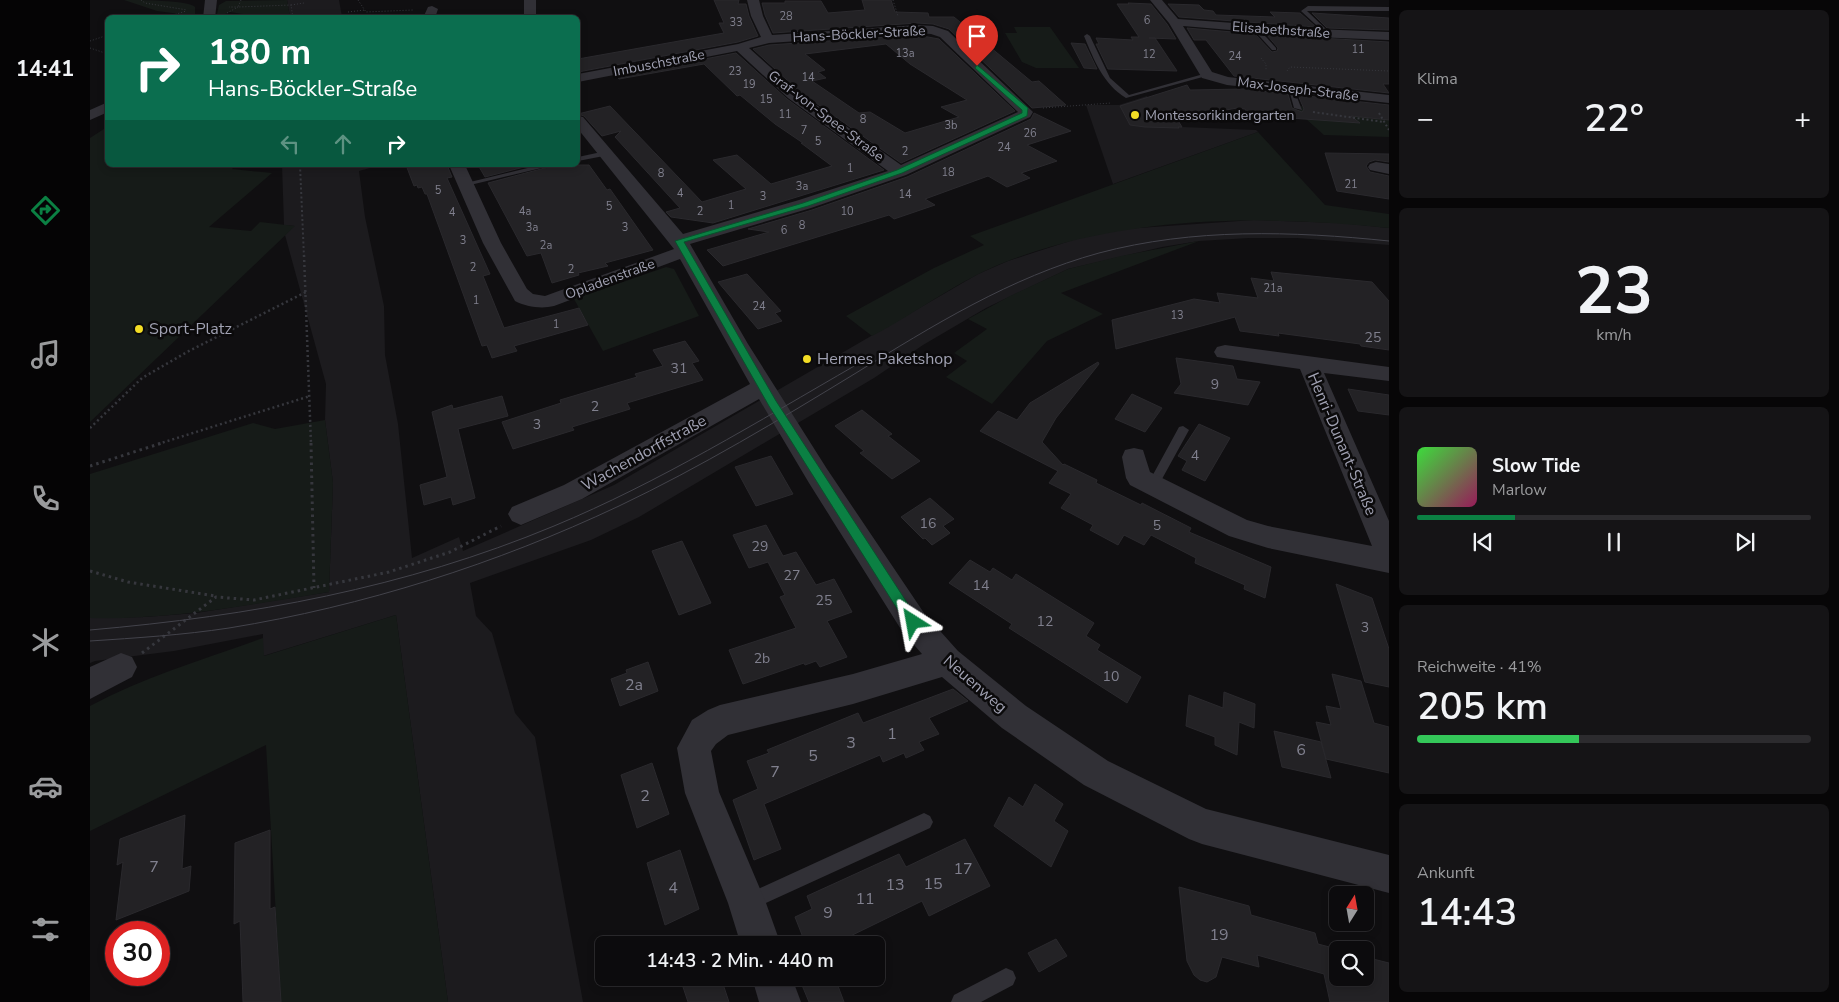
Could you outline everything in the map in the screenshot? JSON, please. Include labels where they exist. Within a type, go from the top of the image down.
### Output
[{"type":"street","points":[[209,15],[211,0]]},
{"type":"street","points":[[530,0],[530,15]]},
{"type":"street","points":[[740,48],[768,39],[752,0]]},
{"type":"street","points":[[1156,0],[1174,22],[1207,75]]},
{"type":"street","name":"Elisabethstraße","points":[[1174,22],[1389,36]]},
{"type":"street","name":"Hans-Böckler-Straße","points":[[768,39],[916,30],[938,31],[1026,110]]},
{"type":"street","name":"Imbuschstraße","points":[[580,78],[740,48]]},
{"type":"street","name":"Graf-von-Spee-Straße","points":[[740,48],[793,95],[900,172]]},
{"type":"street","name":"Max-Joseph-Straße","points":[[1207,75],[1227,80],[1389,99]]},
{"type":"street","points":[[90,116],[105,108]]},
{"type":"street","points":[[580,126],[606,153],[682,246],[900,172],[1024,114],[1026,110]]},
{"type":"street","points":[[458,167],[466,184]]},
{"type":"street","name":"Opladenstraße","points":[[466,184],[492,243],[517,289],[522,297],[535,301],[547,302],[682,246]]},
{"type":"street","name":"Neuenweg","points":[[682,246],[763,387],[889,587],[913,622],[947,661],[1014,717],[1096,773],[1202,826],[1389,874]]},
{"type":"street","name":"Henri-Dunant-Straße","points":[[1225,352],[1389,374]]},
{"type":"street","name":"Henri-Dunant-Straße","points":[[1308,362],[1389,553]]},
{"type":"street","name":"Wachendorffstraße","points":[[521,514],[573,492],[763,387]]},
{"type":"street","points":[[1134,457],[1139,478],[1239,528],[1260,535],[1389,560]]},
{"type":"street","points":[[758,936],[747,903],[702,793],[694,748],[704,732],[720,721],[853,688],[947,661]]},
{"type":"street","points":[[90,684],[121,667]]},
{"type":"street","points":[[775,986],[780,1002]]},
{"type":"lane","points":[[1327,33],[1304,11],[1308,8],[1389,9]]},
{"type":"lane","points":[[1255,28],[1274,49]]},
{"type":"lane","points":[[1087,36],[1104,74],[1118,92],[1128,97],[1207,75]]},
{"type":"lane","points":[[1297,88],[1297,108],[1300,109]]},
{"type":"lane","points":[[580,159],[606,153]]},
{"type":"lane","points":[[466,184],[541,167]]},
{"type":"lane","points":[[1154,485],[1183,430]]},
{"type":"lane","points":[[747,903],[924,822]]},
{"type":"lane","points":[[961,1002],[1006,978]]},
{"type":"path","points":[[141,0],[145,3],[187,10],[173,15]]},
{"type":"path","points":[[241,0],[238,7],[304,3]]},
{"type":"path","points":[[358,0],[365,11]]},
{"type":"path","points":[[291,5],[293,15]]},
{"type":"path","points":[[348,12],[430,13]]},
{"type":"path","points":[[1225,26],[1230,32],[1248,44],[1266,64],[1266,79],[1270,85]]},
{"type":"path","points":[[90,41],[105,36]]},
{"type":"path","points":[[90,48],[105,53]]},
{"type":"path","points":[[1297,88],[1287,71],[1290,67],[1389,70]]},
{"type":"path","points":[[1026,110],[1084,104],[1117,103],[1128,97]]},
{"type":"path","points":[[1311,111],[1389,121]]},
{"type":"path","points":[[300,167],[310,396],[314,588]]},
{"type":"path","points":[[90,428],[142,378],[187,352],[306,292]]},
{"type":"path","points":[[90,466],[310,396]]},
{"type":"path","points":[[90,570],[128,582],[254,600],[389,572],[450,552],[480,538],[521,514]]},
{"type":"path","points":[[121,667],[184,623],[216,596]]},
{"type":"shaded area","points":[[124,0],[183,3],[195,7],[195,15],[187,15],[157,11]]},
{"type":"shaded area","points":[[287,0],[339,0],[342,15],[290,15]]},
{"type":"shaded area","points":[[287,0],[290,15],[248,15],[230,12],[223,15],[217,14],[219,5],[226,1]]},
{"type":"shaded area","points":[[1014,27],[1050,27],[1079,68],[1036,68],[1022,62],[1005,33],[1017,33]]},
{"type":"shaded area","points":[[1147,96],[1156,114],[1169,121],[1178,120],[1182,127],[1256,130],[1258,132],[1113,184],[1086,105],[1119,105]]},
{"type":"shaded area","points":[[1300,106],[1377,119],[1389,116],[1389,137],[1324,135],[1296,110],[1302,110]]},
{"type":"shaded area","name":"Sport-Platz","points":[[105,128],[105,167],[234,167],[232,169],[272,173],[209,227],[251,231],[260,222],[295,226],[90,422],[90,138]]},
{"type":"shaded area","points":[[1258,132],[1325,205],[1389,214],[1389,228],[1293,221],[1196,222],[1148,227],[1100,235],[1054,246],[990,268],[872,336],[846,316],[934,268],[984,245],[970,236]]},
{"type":"shaded area","points":[[282,167],[374,167],[359,171],[365,217],[384,306],[385,355],[398,424],[412,558],[459,537],[463,551],[614,485],[978,274],[1008,261],[1076,239],[1124,229],[1254,220],[1341,223],[1389,228],[1389,245],[1297,238],[1199,241],[1162,247],[1068,269],[986,308],[923,345],[874,378],[639,517],[591,540],[470,583],[476,616],[492,633],[515,713],[535,737],[583,1002],[448,1002],[396,615],[263,656],[263,634],[174,651],[90,663],[90,618],[145,617],[196,613],[329,592],[333,483],[325,420],[326,384],[285,235],[294,226],[284,225]]},
{"type":"shaded area","points":[[1199,241],[1061,293],[1103,314],[1047,341],[992,404],[946,377],[967,361],[954,353],[987,329],[968,319],[1010,296],[1068,269],[1121,256]]},
{"type":"shaded area","points":[[666,267],[674,269],[699,316],[603,351],[574,299]]},
{"type":"shaded area","points":[[325,420],[333,483],[329,592],[180,614],[150,617],[90,618],[90,474],[253,423],[275,429]]},
{"type":"shaded area","points":[[396,615],[448,1002],[281,1002],[266,745],[90,831],[90,706],[153,677],[263,638],[264,656]]},
{"type":"building","points":[[714,0],[739,0],[738,4],[746,4],[758,36],[738,42],[580,72],[580,59],[724,33],[719,23],[724,23]]},
{"type":"building","points":[[862,0],[891,0],[895,12],[928,13],[929,17],[954,17],[1032,82],[1039,81],[1066,105],[1032,108],[949,29],[933,24],[917,23],[773,33],[762,3],[821,1],[828,13],[865,10]]},
{"type":"building","points":[[1117,4],[1151,4],[1167,24],[1176,39],[1155,38],[1177,71],[1108,69],[1096,44],[1099,44],[1096,38],[1133,40],[1131,37],[1139,37]]},
{"type":"building","points":[[1168,4],[1199,5],[1204,10],[1213,11],[1216,15],[1275,17],[1270,12],[1300,13],[1316,27],[1179,17]]},
{"type":"building","points":[[1312,13],[1389,18],[1389,30],[1327,28]]},
{"type":"building","points":[[1187,28],[1255,34],[1272,52],[1277,51],[1278,48],[1267,35],[1389,42],[1389,84],[1383,84],[1389,93],[1234,76],[1206,40],[1194,40]]},
{"type":"building","points":[[917,35],[939,39],[1015,111],[901,163],[799,91],[753,49],[769,45]],"holes":[[[886,44],[910,64],[967,100],[941,107],[959,117],[905,133],[870,112],[859,113],[812,81],[826,78],[818,72],[825,70],[805,54]]]},
{"type":"building","points":[[1071,43],[1085,44],[1097,69],[1084,68]]},
{"type":"building","points":[[736,53],[787,99],[884,170],[713,223],[671,217],[666,212],[680,208],[615,137],[621,131],[602,136],[580,114],[610,106],[702,202],[746,189],[713,160],[737,155],[771,184],[832,166],[775,124],[740,95],[737,96],[704,64],[619,79],[617,76]]},
{"type":"building","points":[[1187,85],[1190,90],[1244,89],[1288,94],[1292,108],[1302,112],[1304,109],[1298,95],[1389,105],[1389,120],[1351,116],[1360,123],[1248,115],[1245,109],[1237,108],[1177,119],[1182,127],[1179,128],[1145,127],[1130,125],[1120,106]]},
{"type":"building","points":[[1034,113],[1071,131],[1027,145],[1057,161],[1021,173],[1030,178],[1007,187],[988,176],[925,199],[935,205],[894,219],[889,215],[723,266],[707,250],[769,232],[748,229],[812,210],[907,177],[1031,119]]},
{"type":"building","points":[[1325,153],[1389,154],[1389,162],[1375,160],[1369,162],[1366,166],[1370,172],[1389,176],[1389,199],[1337,191]]},
{"type":"building","points":[[580,165],[589,165],[607,190],[610,189],[653,250],[605,263],[608,266],[578,273],[579,275],[552,283],[541,253],[527,256],[488,183],[548,167],[580,167]]},
{"type":"building","points":[[407,167],[448,167],[452,177],[447,178],[490,274],[483,276],[504,328],[579,308],[588,325],[514,346],[517,351],[492,358],[487,345],[482,346],[427,194],[425,194],[422,187],[414,186]]},
{"type":"building","points":[[479,167],[524,167],[485,177]]},
{"type":"building","points":[[1271,272],[1372,282],[1389,301],[1389,350],[1361,346],[1360,344],[1278,333],[1279,336],[1240,331],[1235,317],[1116,349],[1112,320],[1194,299],[1220,303],[1217,293],[1258,298],[1251,278],[1274,281]]},
{"type":"building","points":[[747,274],[781,311],[775,313],[782,321],[758,329],[718,282]]},
{"type":"building","points":[[685,341],[699,361],[692,363],[703,380],[627,403],[630,409],[572,427],[574,430],[513,449],[502,422],[561,403],[560,400],[637,377],[635,374],[663,366],[653,350]]},
{"type":"building","points":[[1176,358],[1233,366],[1237,379],[1260,382],[1248,405],[1174,393],[1181,384]]},
{"type":"building","points":[[1098,362],[1099,364],[1056,418],[1042,442],[1063,465],[1097,480],[1096,483],[1141,505],[1142,503],[1191,528],[1189,532],[1271,567],[1265,598],[1244,589],[1245,585],[1195,563],[1196,558],[1151,535],[1144,545],[1124,535],[1118,545],[1090,530],[1093,525],[1061,508],[1071,494],[1049,483],[1058,471],[980,431],[998,411],[1017,420],[1030,403]]},
{"type":"building","points":[[1348,389],[1389,395],[1389,415],[1358,411]]},
{"type":"building","points":[[1132,394],[1162,408],[1145,432],[1115,419]]},
{"type":"building","points":[[502,396],[508,416],[458,429],[475,498],[453,505],[451,497],[424,505],[420,485],[447,477],[432,412],[452,405],[453,409]]},
{"type":"building","points":[[862,410],[892,434],[888,436],[920,461],[892,479],[860,453],[864,451],[835,426]]},
{"type":"building","points":[[1199,424],[1230,438],[1205,481],[1182,470],[1187,461],[1178,456]]},
{"type":"building","points":[[771,456],[793,494],[756,506],[735,467]]},
{"type":"building","points":[[930,498],[954,519],[943,526],[950,533],[932,545],[925,538],[923,539],[901,517]]},
{"type":"building","points":[[766,525],[783,556],[796,552],[816,585],[834,579],[852,612],[827,621],[847,657],[820,667],[816,661],[805,665],[804,663],[743,684],[729,650],[796,628],[780,597],[785,595],[768,562],[749,568],[733,535]]},
{"type":"building","points":[[682,541],[711,603],[679,615],[652,551]]},
{"type":"building","points":[[970,560],[990,572],[993,568],[1012,580],[1016,574],[1094,623],[1086,636],[1100,645],[1097,650],[1141,677],[1127,703],[1009,628],[1012,624],[949,583]]},
{"type":"building","points":[[1336,584],[1372,598],[1389,649],[1389,687],[1365,682]]},
{"type":"building","points":[[648,662],[658,691],[620,706],[611,679],[627,673],[626,670]]},
{"type":"building","points":[[1332,674],[1361,681],[1374,723],[1389,727],[1389,773],[1326,759],[1316,722],[1331,725],[1326,706],[1341,709]]},
{"type":"building","points":[[953,689],[968,701],[929,718],[939,734],[919,742],[924,750],[906,758],[904,753],[883,762],[880,755],[764,804],[781,849],[754,860],[733,800],[758,789],[747,761],[769,753],[767,750],[858,713],[863,723]]},
{"type":"building","points":[[1224,692],[1255,704],[1254,728],[1239,722],[1237,755],[1215,745],[1215,737],[1186,726],[1189,695],[1223,708]]},
{"type":"building","points":[[1274,731],[1321,742],[1331,778],[1282,767]]},
{"type":"building","points":[[652,763],[669,814],[637,828],[621,775]]},
{"type":"building","points":[[1035,784],[1063,804],[1054,821],[1068,831],[1051,867],[994,826],[1009,797],[1023,807]]},
{"type":"building","points":[[185,815],[182,869],[191,866],[189,891],[116,920],[123,862],[117,865],[120,839]]},
{"type":"building","points":[[270,830],[270,909],[275,907],[281,1002],[243,1002],[240,921],[234,924],[235,843]]},
{"type":"building","points":[[965,839],[990,886],[929,916],[922,901],[850,936],[802,936],[795,917],[812,909],[807,896],[899,854],[906,867]]},
{"type":"building","points":[[680,850],[699,909],[665,925],[647,863]]},
{"type":"building","points":[[1179,887],[1249,906],[1251,915],[1315,933],[1318,944],[1329,947],[1329,986],[1374,986],[1374,959],[1389,963],[1389,1002],[1330,1002],[1324,974],[1257,955],[1259,967],[1222,957],[1216,977],[1207,982],[1200,980],[1194,975],[1187,961]]},
{"type":"building","points":[[1056,939],[1067,956],[1039,972],[1028,953]]},
{"type":"building","points":[[683,986],[724,986],[729,1002],[688,1002]]},
{"type":"building","points":[[802,986],[838,986],[844,1002],[809,1002]]},
{"type":"tram line","points":[[90,641],[194,633],[279,619],[330,608],[428,580],[525,546],[619,506],[680,475],[769,425],[973,304],[1003,289],[1066,263],[1134,245],[1206,236],[1243,234],[1316,235],[1389,241]]},
{"type":"tram line","points":[[90,630],[209,617],[327,596],[384,582],[498,548],[593,509],[670,471],[856,365]]},
{"type":"place","name":"Montessorikindergarten","points":[[1135,115]]},
{"type":"place","name":"Sport-Platz","points":[[139,329]]},
{"type":"place","name":"Hermes Paketshop","points":[[807,359]]},
{"type":"route","points":[[913,622],[772,403],[679,241],[805,204],[900,172],[1026,112],[977,66]]}]
